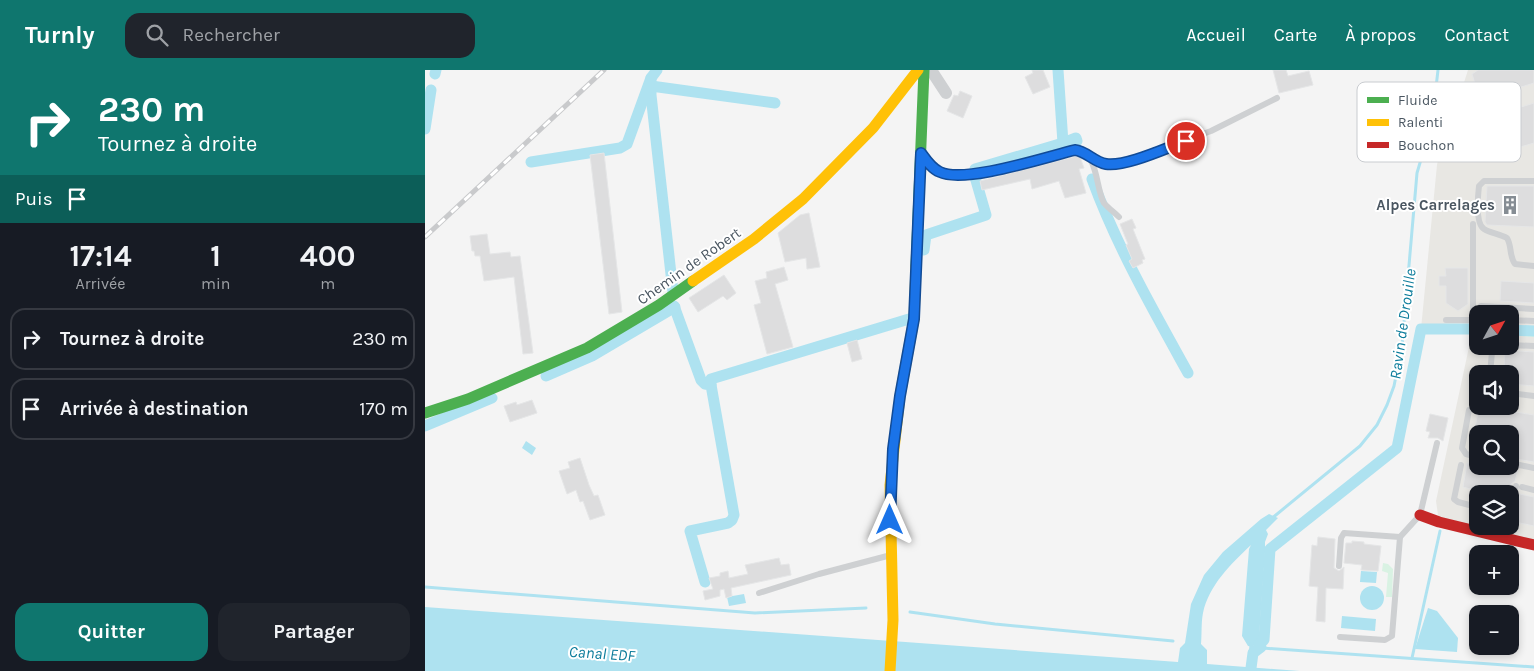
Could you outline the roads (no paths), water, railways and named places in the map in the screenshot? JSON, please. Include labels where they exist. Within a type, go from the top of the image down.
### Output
[{"type":"street","name":"Chemin de Robert","points":[[425,413],[468,399],[587,348],[675,295],[754,239],[803,199],[834,170],[873,128],[918,70]]},
{"type":"street","points":[[890,671],[893,620],[890,505],[892,464],[900,396],[914,319],[925,70]]},
{"type":"street","points":[[931,70],[946,93]]},
{"type":"street","points":[[1420,515],[1469,535]]},
{"type":"street","points":[[1506,535],[1534,545]]},
{"type":"lane","points":[[921,153],[935,170],[948,176],[977,175],[1075,150],[1084,152],[1097,161],[1106,164],[1121,164],[1202,134],[1277,98]]},
{"type":"lane","points":[[1084,152],[1093,164],[1104,202],[1119,217]]},
{"type":"lane","points":[[1534,181],[1483,181],[1479,188],[1478,213],[1483,229],[1507,238],[1510,244],[1511,258],[1515,264],[1534,266]]},
{"type":"lane","points":[[1473,224],[1475,305]]},
{"type":"lane","points":[[1519,308],[1534,309]]},
{"type":"lane","points":[[1446,320],[1469,320]]},
{"type":"lane","points":[[1519,320],[1534,321]]},
{"type":"lane","points":[[1519,345],[1534,346]]},
{"type":"lane","points":[[1519,394],[1534,396]]},
{"type":"lane","points":[[1469,410],[1463,448],[1466,454],[1469,455]]},
{"type":"lane","points":[[1340,637],[1385,640],[1392,636],[1400,537],[1420,515],[1437,443]]},
{"type":"lane","points":[[1461,465],[1454,499],[1469,504]]},
{"type":"lane","points":[[1519,465],[1534,468]]},
{"type":"lane","points":[[1519,487],[1534,490]]},
{"type":"lane","points":[[1339,566],[1341,538],[1344,534],[1400,537]]},
{"type":"lane","points":[[759,593],[819,574],[892,555]]},
{"type":"water","points":[[526,441],[536,448],[532,455],[522,448]]},
{"type":"water","name":"Canal EDF","points":[[1269,514],[1278,518],[1266,530],[1268,534],[1265,542],[1259,638],[1253,647],[1248,646],[1242,636],[1249,549],[1251,545],[1229,567],[1210,593],[1203,613],[1201,644],[1207,650],[1207,664],[1300,671],[425,671],[425,607],[1178,662],[1180,648],[1185,643],[1191,604],[1204,575],[1223,552]]},
{"type":"water","points":[[1361,571],[1377,572],[1376,583],[1360,582]]},
{"type":"water","points":[[1367,586],[1377,586],[1384,593],[1384,603],[1377,610],[1367,610],[1360,603],[1360,593]]},
{"type":"water","points":[[744,594],[746,603],[729,606],[727,597]]},
{"type":"water","points":[[1428,608],[1437,611],[1458,638],[1457,652],[1415,649]]},
{"type":"water","points":[[1342,616],[1376,619],[1375,631],[1341,628]]},
{"type":"waterway","points":[[435,74],[436,70]]},
{"type":"waterway","points":[[531,162],[620,148],[627,144],[651,78],[657,70]]},
{"type":"waterway","points":[[1058,70],[1063,143],[1076,138],[1077,141]]},
{"type":"waterway","name":"Ravin de Drouille","points":[[1437,82],[1438,70]]},
{"type":"waterway","points":[[651,78],[651,95],[673,292]]},
{"type":"waterway","points":[[651,86],[775,103]]},
{"type":"waterway","points":[[425,129],[431,90]]},
{"type":"waterway","points":[[975,169],[1063,143]]},
{"type":"waterway","name":"Ravin de Drouille","points":[[1271,519],[1360,446],[1377,425],[1387,405],[1394,386],[1402,346],[1417,173],[1420,162]]},
{"type":"waterway","points":[[924,250],[926,235],[986,215],[975,177]]},
{"type":"waterway","points":[[1092,179],[1124,254],[1188,373]]},
{"type":"waterway","points":[[674,306],[701,380],[705,384],[711,385],[734,515],[728,523],[690,531],[705,582]]},
{"type":"waterway","points":[[546,376],[592,356],[675,307]]},
{"type":"waterway","points":[[711,385],[711,379],[909,319]]},
{"type":"waterway","points":[[1251,668],[1253,653],[1261,647],[1259,644],[1264,640],[1270,549],[1397,448],[1421,329],[1469,329]]},
{"type":"waterway","points":[[1519,330],[1534,331]]},
{"type":"waterway","points":[[425,426],[492,398]]},
{"type":"waterway","points":[[1412,658],[1440,531]]},
{"type":"waterway","points":[[425,587],[755,613],[866,608]]},
{"type":"waterway","points":[[910,612],[995,624],[1173,641]]},
{"type":"waterway","points":[[1249,671],[1251,644]]},
{"type":"waterway","points":[[1262,648],[1534,667]]},
{"type":"railway","points":[[425,237],[604,70]]},
{"type":"place","name":"Alpes Carrelages","points":[[1510,205]]}]
